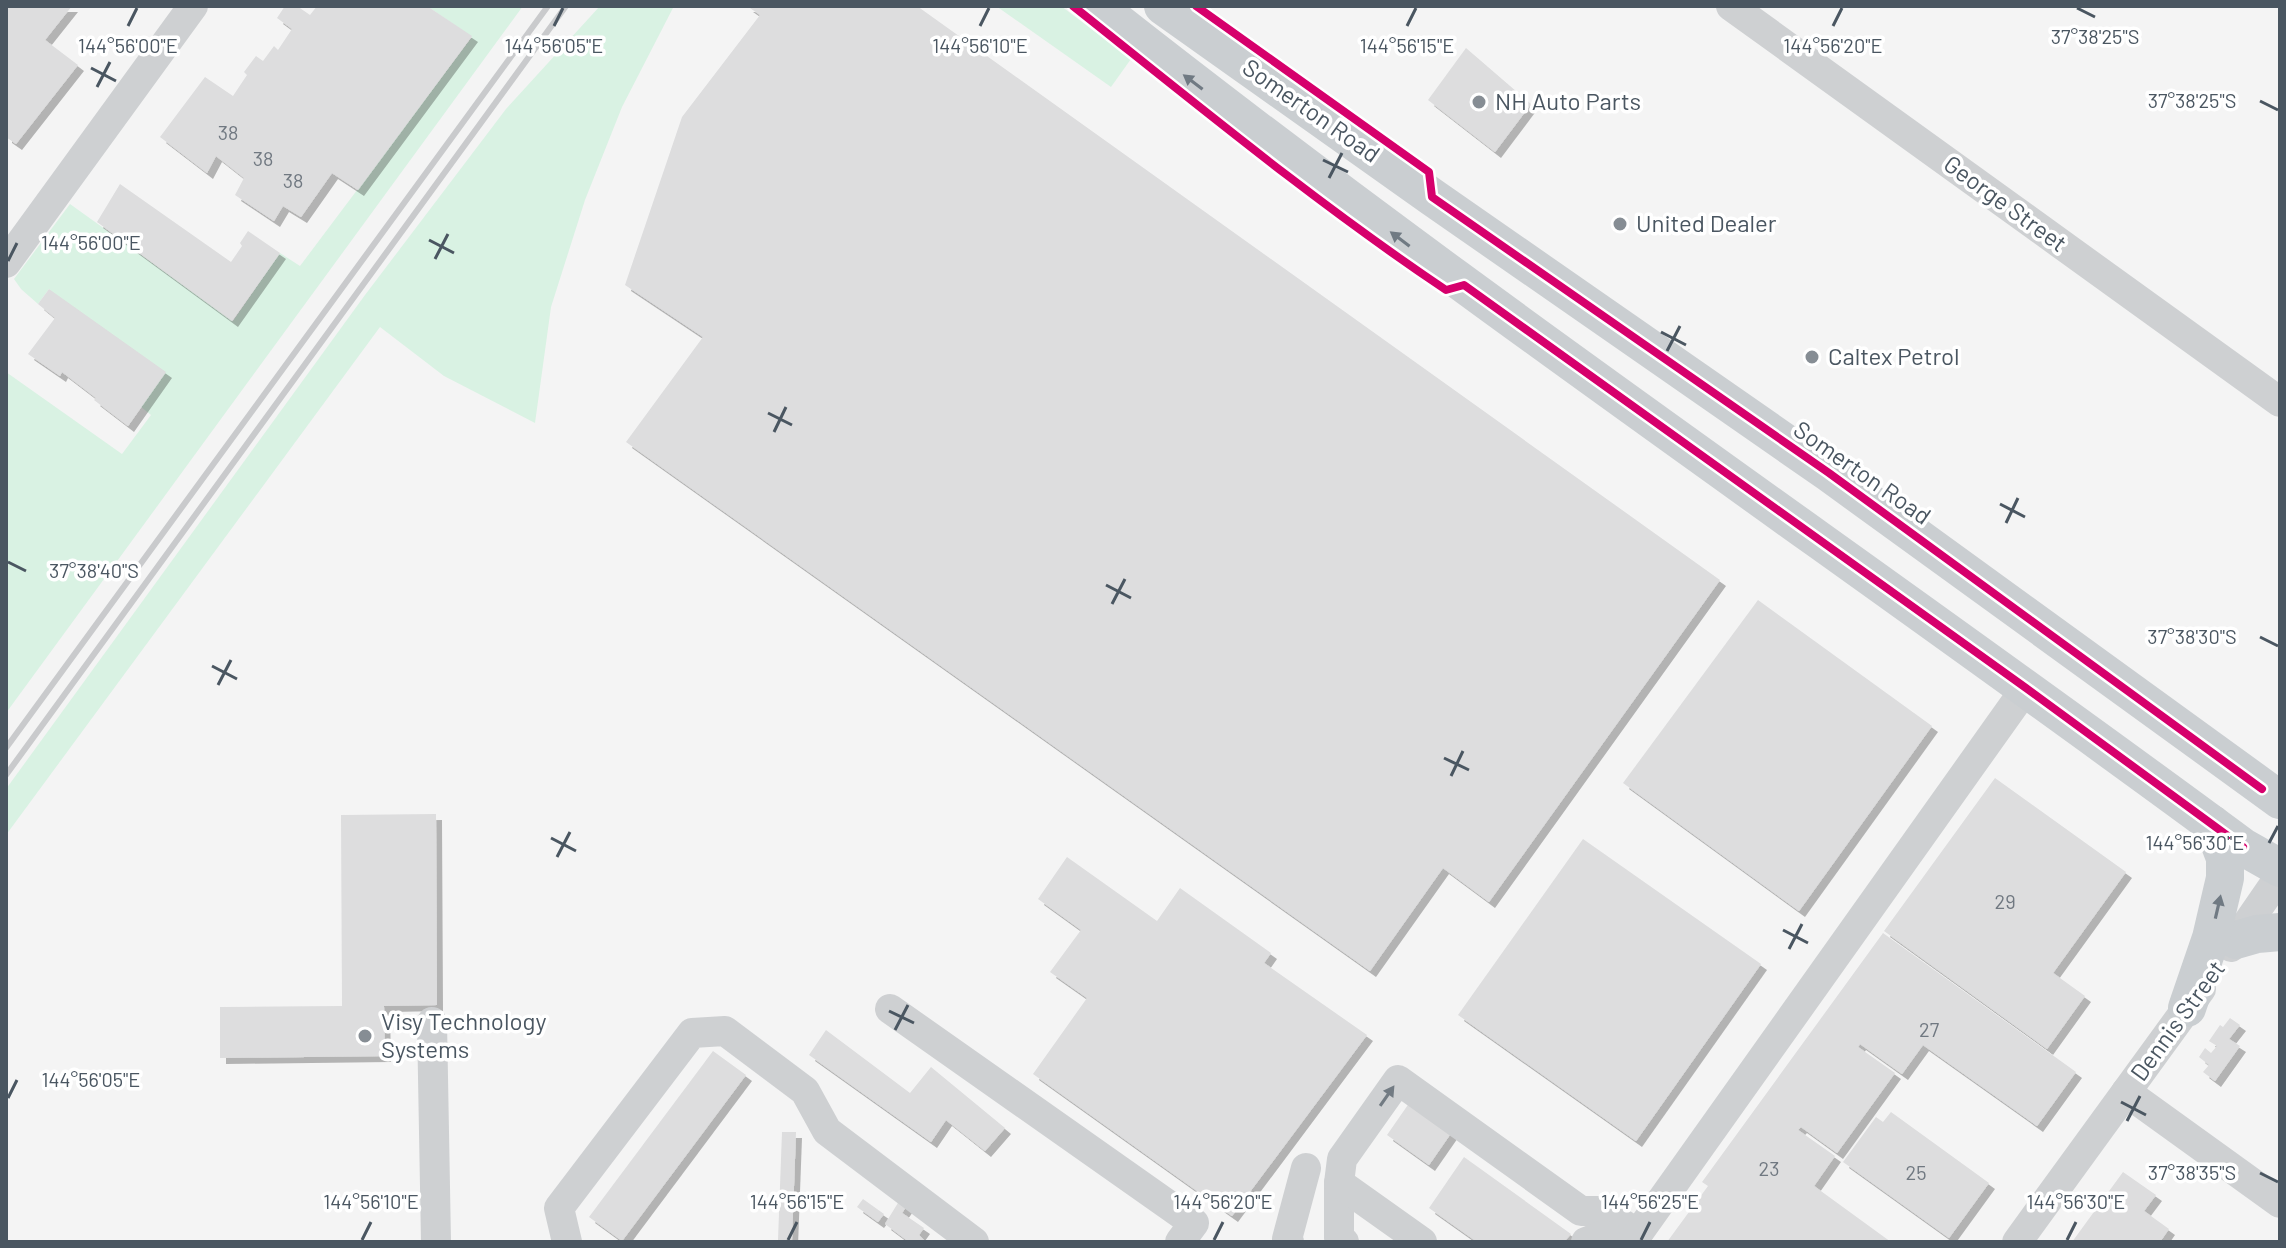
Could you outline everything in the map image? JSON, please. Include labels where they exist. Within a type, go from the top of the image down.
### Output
[{"type":"main road","name":"Somerton Road","points":[[1097,6],[1403,241],[2246,849],[2280,868]]},
{"type":"main road","name":"Somerton Road","points":[[1163,6],[1829,473],[2280,800]]},
{"type":"main road","points":[[1794,524],[1829,473]]},
{"type":"main road","points":[[2187,1008],[2211,938],[2225,878],[2225,858],[2212,824]]},
{"type":"main road","points":[[2236,940],[2280,932]]},
{"type":"street","points":[[6,263],[16,229],[193,6]]},
{"type":"street","name":"George Street","points":[[1731,6],[2280,402]]},
{"type":"street","points":[[1628,1239],[2026,688]]},
{"type":"street","name":"Dennis Street","points":[[2017,1242],[2280,876]]},
{"type":"street","points":[[890,1009],[1194,1223],[1180,1242]]},
{"type":"street","points":[[432,1022],[436,1242]]},
{"type":"street","points":[[567,1242],[559,1208],[692,1033],[725,1031],[805,1091],[827,1131],[974,1242]]},
{"type":"street","points":[[1344,1242],[1339,1238],[1342,1159],[1398,1080],[1581,1211],[1602,1211],[1628,1239]]},
{"type":"street","points":[[2126,1092],[2280,1203]]},
{"type":"street","points":[[1289,1242],[1287,1239],[1306,1168]]},
{"type":"street","points":[[1339,1183],[1422,1242]]},
{"type":"street","points":[[1586,1242],[1604,1235],[1628,1239]]},
{"type":"green space","points":[[427,6],[523,6],[6,713],[6,372],[122,454],[151,415],[141,407],[49,289],[38,304],[14,279],[70,204],[233,321],[280,253],[300,266],[472,37]]},
{"type":"green space","points":[[600,6],[674,6],[622,107],[585,200],[551,307],[535,423],[444,376],[380,327],[6,835],[6,789],[365,295],[506,109]]},
{"type":"green space","points":[[996,6],[1061,6],[1131,59],[1111,87]]},
{"type":"building","points":[[6,6],[72,6],[45,40],[78,65],[16,144],[6,137]]},
{"type":"building","points":[[285,6],[297,6],[310,15],[317,6],[427,6],[472,36],[358,190],[332,173],[301,217],[283,206],[274,221],[235,195],[244,178],[216,156],[207,173],[160,137],[205,77],[233,96],[247,75],[244,72],[256,56],[263,61],[274,46],[278,50],[292,29],[277,18]]},
{"type":"building","points":[[747,6],[917,6],[1720,580],[1489,902],[1443,868],[1370,971],[626,442],[703,337],[625,285],[682,117],[760,15]]},
{"type":"building","name":"NH Auto Parts","points":[[1466,48],[1531,104],[1495,152],[1428,100]]},
{"type":"building","points":[[120,184],[231,262],[248,231],[280,253],[232,321],[97,222]]},
{"type":"building","points":[[49,289],[166,372],[128,426],[62,372],[60,376],[28,354],[55,318],[38,304]]},
{"type":"building","points":[[1758,600],[1932,726],[1799,911],[1623,783]]},
{"type":"building","points":[[1995,778],[2126,872],[2053,973],[2085,996],[2047,1049],[1884,931]]},
{"type":"building","points":[[436,814],[437,1005],[384,1006],[385,1056],[220,1058],[220,1007],[342,1006],[341,815]]},
{"type":"building","points":[[1583,839],[1761,964],[1636,1141],[1458,1015]]},
{"type":"building","points":[[1067,857],[1157,921],[1180,888],[1271,953],[1264,963],[1367,1035],[1232,1216],[1033,1074],[1087,998],[1050,972],[1081,930],[1038,899]]},
{"type":"building","points":[[1883,933],[2076,1072],[2037,1126],[1923,1045],[1902,1074],[1860,1044],[1858,1047],[1895,1073],[1837,1153],[1801,1127],[1798,1130],[1835,1156],[1814,1186],[1891,1242],[1667,1242],[1708,1186],[1702,1182]]},
{"type":"building","points":[[2230,1018],[2240,1025],[2229,1039],[2240,1046],[2215,1081],[2203,1072],[2209,1065],[2199,1057],[2205,1048],[2211,1053],[2217,1046],[2209,1041],[2220,1025],[2223,1027]]},
{"type":"building","points":[[826,1030],[910,1093],[931,1067],[1005,1128],[985,1151],[946,1120],[931,1142],[809,1055]]},
{"type":"building","points":[[713,1051],[746,1075],[622,1241],[589,1217]]},
{"type":"building","points":[[1412,1099],[1454,1129],[1429,1165],[1387,1135]]},
{"type":"building","points":[[1891,1112],[1989,1183],[1949,1238],[1843,1162],[1876,1117],[1883,1122]]},
{"type":"building","points":[[782,1132],[796,1132],[792,1240],[778,1240]]},
{"type":"building","points":[[1464,1157],[1571,1234],[1564,1242],[1477,1242],[1429,1208]]},
{"type":"building","points":[[2123,1172],[2156,1195],[2144,1211],[2169,1229],[2160,1242],[2072,1242]]},
{"type":"building","points":[[901,1198],[909,1203],[902,1213],[924,1228],[919,1235],[926,1242],[909,1242],[885,1224]]},
{"type":"building","points":[[863,1199],[884,1214],[878,1222],[857,1207]]},
{"type":"railway","points":[[6,748],[548,6]]},
{"type":"railway","points":[[6,775],[566,6]]},
{"type":"cycle path","points":[[1073,6],[1350,223],[1446,290],[1464,285],[2243,847]]},
{"type":"cycle path","points":[[1196,6],[1429,172],[1432,197],[1829,473],[2262,789]]},
{"type":"place","name":"NH Auto Parts","points":[[1479,102]]},
{"type":"place","name":"United Dealer","points":[[1620,224]]},
{"type":"place","name":"Caltex Petrol","points":[[1812,357]]},
{"type":"place","name":"Visy Technology Systems","points":[[365,1036]]}]
